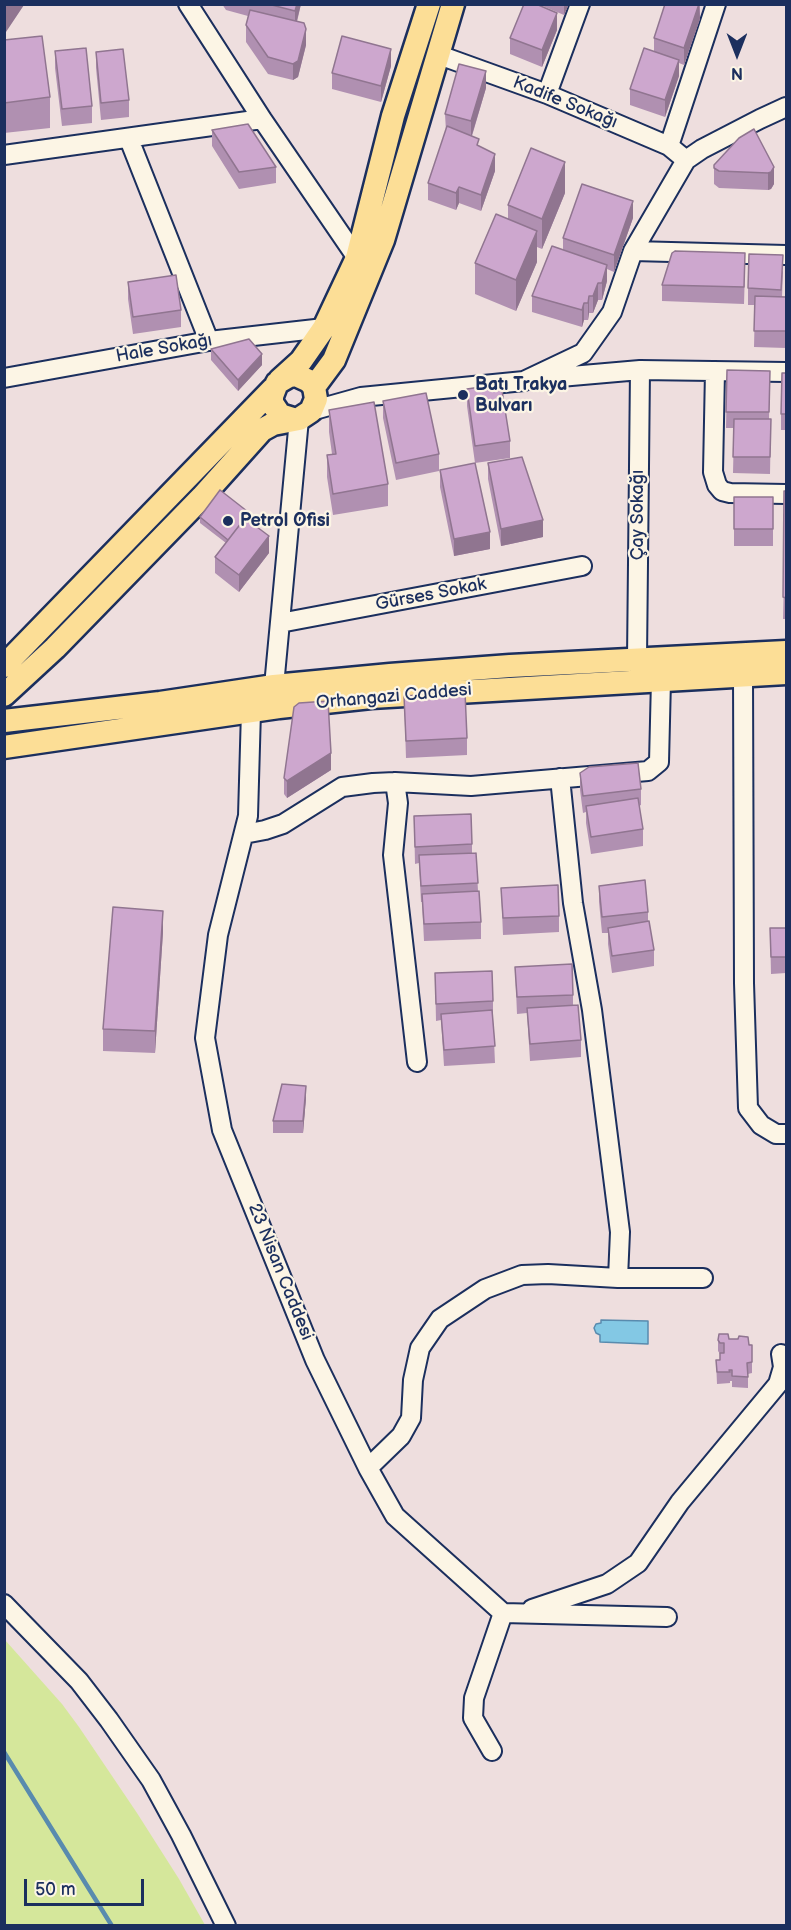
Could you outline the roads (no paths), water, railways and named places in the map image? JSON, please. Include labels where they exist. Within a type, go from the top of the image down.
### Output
[{"type":"main road","points":[[4,666],[301,361],[324,328],[357,258],[393,116],[429,4]]},
{"type":"main road","points":[[307,406],[309,381],[296,375],[289,376],[275,386],[272,403],[275,409],[286,418],[307,406],[334,360],[383,240],[453,4]]},
{"type":"main road","points":[[4,695],[55,648],[202,497],[262,430],[307,406]]},
{"type":"main road","name":"Orhangazi Caddesi","points":[[4,721],[160,703],[274,686],[390,675],[786,652]]},
{"type":"main road","points":[[33,668],[23,694],[25,704],[36,713],[48,716]]},
{"type":"main road","name":"Orhangazi Caddesi","points":[[4,747],[251,711],[382,696],[786,673]]},
{"type":"street","points":[[188,4],[262,119],[357,258]]},
{"type":"street","points":[[548,94],[580,4]]},
{"type":"street","points":[[669,146],[716,4]]},
{"type":"street","name":"Kadife Sokağı","points":[[439,55],[548,94],[669,146],[686,160]]},
{"type":"street","points":[[524,381],[583,353],[612,312],[633,251],[686,160],[760,118],[786,108]]},
{"type":"street","points":[[4,154],[129,139],[262,119]]},
{"type":"street","points":[[129,139],[209,341]]},
{"type":"street","points":[[633,251],[786,255]]},
{"type":"street","name":"Hale Sokağı","points":[[4,378],[209,341],[324,328]]},
{"type":"street","points":[[274,686],[307,406],[361,397],[640,370],[786,372]]},
{"type":"street","name":"Çay Sokağı","points":[[637,659],[640,370]]},
{"type":"street","points":[[715,371],[713,472],[717,485],[722,491],[730,493],[786,494]]},
{"type":"street","name":"Gürses Sokak","points":[[280,623],[582,566]]},
{"type":"street","points":[[743,675],[744,983],[748,1108],[761,1125],[776,1134],[786,1134]]},
{"type":"street","points":[[244,834],[283,824],[342,787],[395,782],[471,786],[648,771],[659,762],[662,680]]},
{"type":"street","name":"23 Nisan Caddesi","points":[[251,711],[248,816],[218,935],[205,1038],[222,1130],[315,1360],[368,1468],[396,1516],[511,1613]]},
{"type":"street","points":[[560,778],[573,903],[592,1010],[620,1232],[618,1278]]},
{"type":"street","points":[[395,782],[398,803],[393,855],[417,1062]]},
{"type":"street","points":[[368,1468],[401,1436],[411,1418],[413,1380],[420,1348],[440,1319],[485,1289],[522,1275],[703,1278]]},
{"type":"street","points":[[492,1751],[473,1719],[474,1698],[511,1613],[607,1584],[638,1563],[680,1502],[778,1384],[783,1368],[781,1354]]},
{"type":"street","points":[[4,1604],[79,1681],[110,1720],[152,1780],[182,1835],[226,1926]]},
{"type":"street","points":[[511,1613],[667,1617]]},
{"type":"water","points":[[601,1320],[648,1321],[648,1344],[600,1342],[600,1335],[594,1328],[596,1324],[601,1323]]},
{"type":"waterway","points":[[4,1752],[112,1926]]},
{"type":"place","name":"Batı Trakya Bulvarı","points":[[463,395]]},
{"type":"place","name":"Petrol Ofisi","points":[[228,521]]}]
